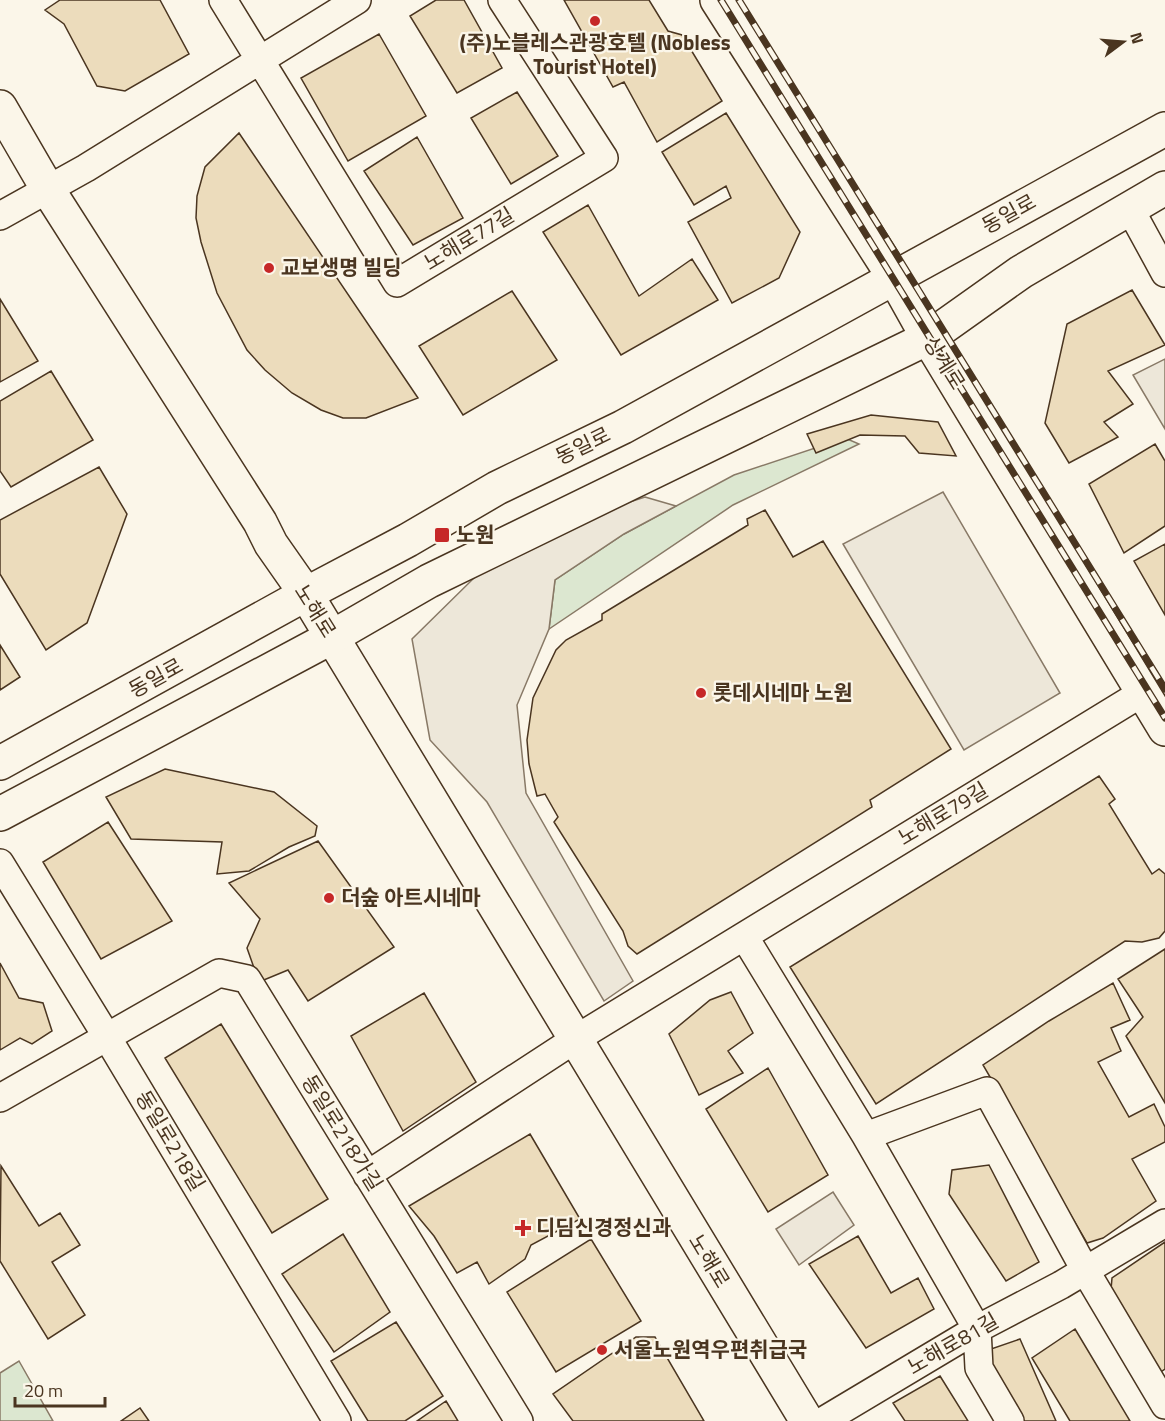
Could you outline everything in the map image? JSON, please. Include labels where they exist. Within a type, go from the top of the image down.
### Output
[{"type":"main road","name":"상계로","points":[[717,0],[895,279],[927,338],[1165,729]]},
{"type":"main road","name":"노해로","points":[[0,107],[47,188],[260,522],[271,544],[306,594],[574,1040],[807,1421]]},
{"type":"main road","name":"동일로","points":[[0,763],[408,540],[497,488],[623,427],[1165,129]]},
{"type":"main road","points":[[0,814],[332,637],[429,581],[927,338],[1021,272],[1165,188]]},
{"type":"street","points":[[223,0],[259,60]]},
{"type":"street","points":[[0,216],[86,168],[357,0]]},
{"type":"street","name":"노해로77길","points":[[259,60],[397,283],[604,158],[502,0]]},
{"type":"street","points":[[1129,207],[1165,273]]},
{"type":"street","name":"노해로79길","points":[[574,1040],[1142,693]]},
{"type":"street","name":"동일로218길","points":[[0,863],[337,1421]]},
{"type":"street","points":[[744,936],[866,1136],[977,1329],[979,1368],[1010,1421]]},
{"type":"street","name":"동일로218가길","points":[[0,1098],[219,973],[247,979],[519,1421]]},
{"type":"street","points":[[367,1175],[574,1040]]},
{"type":"street","points":[[866,1136],[987,1092],[1084,1270],[1165,1405]]},
{"type":"street","name":"노해로81길","points":[[823,1421],[977,1329],[1165,1223]]},
{"type":"green space","points":[[845,438],[859,444],[733,505],[549,629],[555,580],[624,534],[734,475]]},
{"type":"green space","points":[[19,1361],[53,1421],[0,1421],[0,1373]]},
{"type":"shaded area","points":[[1165,359],[1165,429],[1133,375]]},
{"type":"shaded area","points":[[943,492],[1060,693],[964,750],[843,544]]},
{"type":"shaded area","points":[[645,497],[676,506],[624,534],[555,580],[549,629],[517,705],[526,793],[633,981],[604,1001],[487,802],[430,740],[412,639],[475,577],[527,544],[602,511]]},
{"type":"shaded area","points":[[833,1192],[854,1225],[799,1265],[776,1229]]},
{"type":"building","points":[[60,0],[160,0],[189,54],[125,91],[97,86],[64,24],[45,10]]},
{"type":"building","points":[[436,0],[464,0],[502,68],[457,93],[410,16]]},
{"type":"building","points":[[564,0],[649,0],[668,31],[682,35],[722,101],[657,142],[624,82],[613,87]]},
{"type":"building","points":[[379,34],[426,116],[348,161],[301,78]]},
{"type":"building","points":[[517,92],[558,156],[511,184],[471,118]]},
{"type":"building","points":[[726,113],[800,232],[779,278],[732,303],[688,222],[731,198],[726,186],[694,205],[662,152]]},
{"type":"building","name":"교보생명 빌딩","points":[[239,133],[418,398],[366,418],[343,418],[321,410],[292,393],[265,370],[247,350],[217,293],[196,218],[197,196],[205,167]]},
{"type":"building","points":[[417,137],[463,218],[413,245],[364,171]]},
{"type":"building","points":[[588,205],[639,296],[692,259],[718,300],[621,355],[543,232]]},
{"type":"building","points":[[1132,290],[1165,345],[1108,371],[1133,404],[1104,422],[1118,437],[1069,463],[1045,423],[1067,324]]},
{"type":"building","points":[[512,291],[557,360],[463,415],[419,346]]},
{"type":"building","points":[[0,299],[38,361],[0,382]]},
{"type":"building","points":[[51,371],[93,440],[11,487],[0,471],[0,401]]},
{"type":"building","points":[[871,415],[938,422],[956,456],[919,453],[905,436],[860,435],[816,453],[807,434]]},
{"type":"building","points":[[1155,444],[1165,461],[1165,526],[1124,553],[1089,484]]},
{"type":"building","points":[[99,467],[127,514],[87,623],[46,650],[0,574],[0,520]]},
{"type":"building","points":[[765,510],[793,557],[823,541],[951,749],[870,800],[872,807],[637,954],[628,946],[623,931],[554,822],[558,817],[545,794],[537,796],[529,764],[527,740],[533,698],[556,650],[566,640],[602,620],[602,614],[748,525],[747,519]]},
{"type":"building","points":[[1165,544],[1165,615],[1134,561]]},
{"type":"building","points":[[0,645],[20,677],[0,690]]},
{"type":"building","points":[[165,769],[274,792],[317,826],[315,836],[289,847],[249,871],[217,874],[222,842],[131,839],[106,797]]},
{"type":"building","points":[[1099,776],[1115,799],[1109,804],[1152,874],[1159,869],[1165,874],[1165,931],[1159,938],[1142,942],[1125,941],[876,1104],[790,967]]},
{"type":"building","points":[[108,822],[172,921],[101,959],[43,862]]},
{"type":"building","points":[[318,841],[394,947],[308,1001],[288,970],[259,982],[247,948],[260,919],[229,883]]},
{"type":"building","points":[[1165,949],[1165,1103],[1126,1036],[1143,1017],[1118,979]]},
{"type":"building","points":[[0,963],[19,998],[43,1003],[52,1031],[32,1044],[20,1038],[0,1050]]},
{"type":"building","points":[[1113,983],[1130,1020],[1111,1028],[1121,1051],[1098,1062],[1129,1117],[1154,1104],[1165,1127],[1165,1142],[1132,1159],[1156,1201],[1103,1238],[1087,1243],[983,1065],[1049,1021]]},
{"type":"building","points":[[731,992],[753,1033],[728,1051],[743,1073],[699,1095],[669,1034],[710,1000]]},
{"type":"building","points":[[424,993],[476,1082],[403,1131],[351,1036]]},
{"type":"building","points":[[221,1024],[328,1199],[272,1233],[165,1058]]},
{"type":"building","points":[[768,1068],[828,1175],[768,1212],[706,1109]]},
{"type":"building","points":[[530,1134],[580,1219],[531,1245],[525,1259],[489,1284],[477,1262],[457,1273],[434,1236],[409,1206]]},
{"type":"building","points":[[989,1165],[1039,1262],[1006,1281],[949,1194],[952,1170]]},
{"type":"building","points":[[1,1166],[39,1226],[60,1213],[80,1245],[52,1262],[85,1315],[48,1339],[0,1261]]},
{"type":"building","points":[[343,1234],[390,1312],[334,1352],[282,1274]]},
{"type":"building","points":[[858,1236],[891,1293],[918,1278],[934,1309],[866,1348],[809,1264]]},
{"type":"building","points":[[591,1239],[641,1321],[556,1372],[507,1292]]},
{"type":"building","points":[[1165,1242],[1165,1369],[1159,1373],[1110,1301],[1112,1278]]},
{"type":"building","points":[[396,1322],[443,1396],[405,1421],[368,1421],[331,1361]]},
{"type":"building","points":[[1075,1329],[1130,1421],[1070,1421],[1032,1358]]},
{"type":"building","points":[[636,1337],[655,1337],[704,1421],[573,1421],[553,1394]]},
{"type":"building","points":[[1020,1339],[1056,1421],[1018,1421],[990,1372],[991,1349]]},
{"type":"building","points":[[940,1376],[968,1421],[905,1421],[893,1403]]},
{"type":"building","points":[[446,1401],[458,1421],[417,1421]]},
{"type":"building","points":[[140,1408],[149,1421],[121,1421]]},
{"type":"railway","points":[[721,0],[1165,718]]},
{"type":"railway","points":[[739,0],[1165,689]]},
{"type":"place","name":"(주)노블레스관광호텔 (Nobless Tourist Hotel)","points":[[595,21]]},
{"type":"place","name":"교보생명 빌딩","points":[[269,268]]},
{"type":"place","name":"노원","points":[[442,535]]},
{"type":"place","name":"롯데시네마 노원","points":[[701,693]]},
{"type":"place","name":"더숲 아트시네마","points":[[329,898]]},
{"type":"place","name":"디딤신경정신과","points":[[523,1228]]},
{"type":"place","name":"서울노원역우편취급국","points":[[602,1350]]}]
